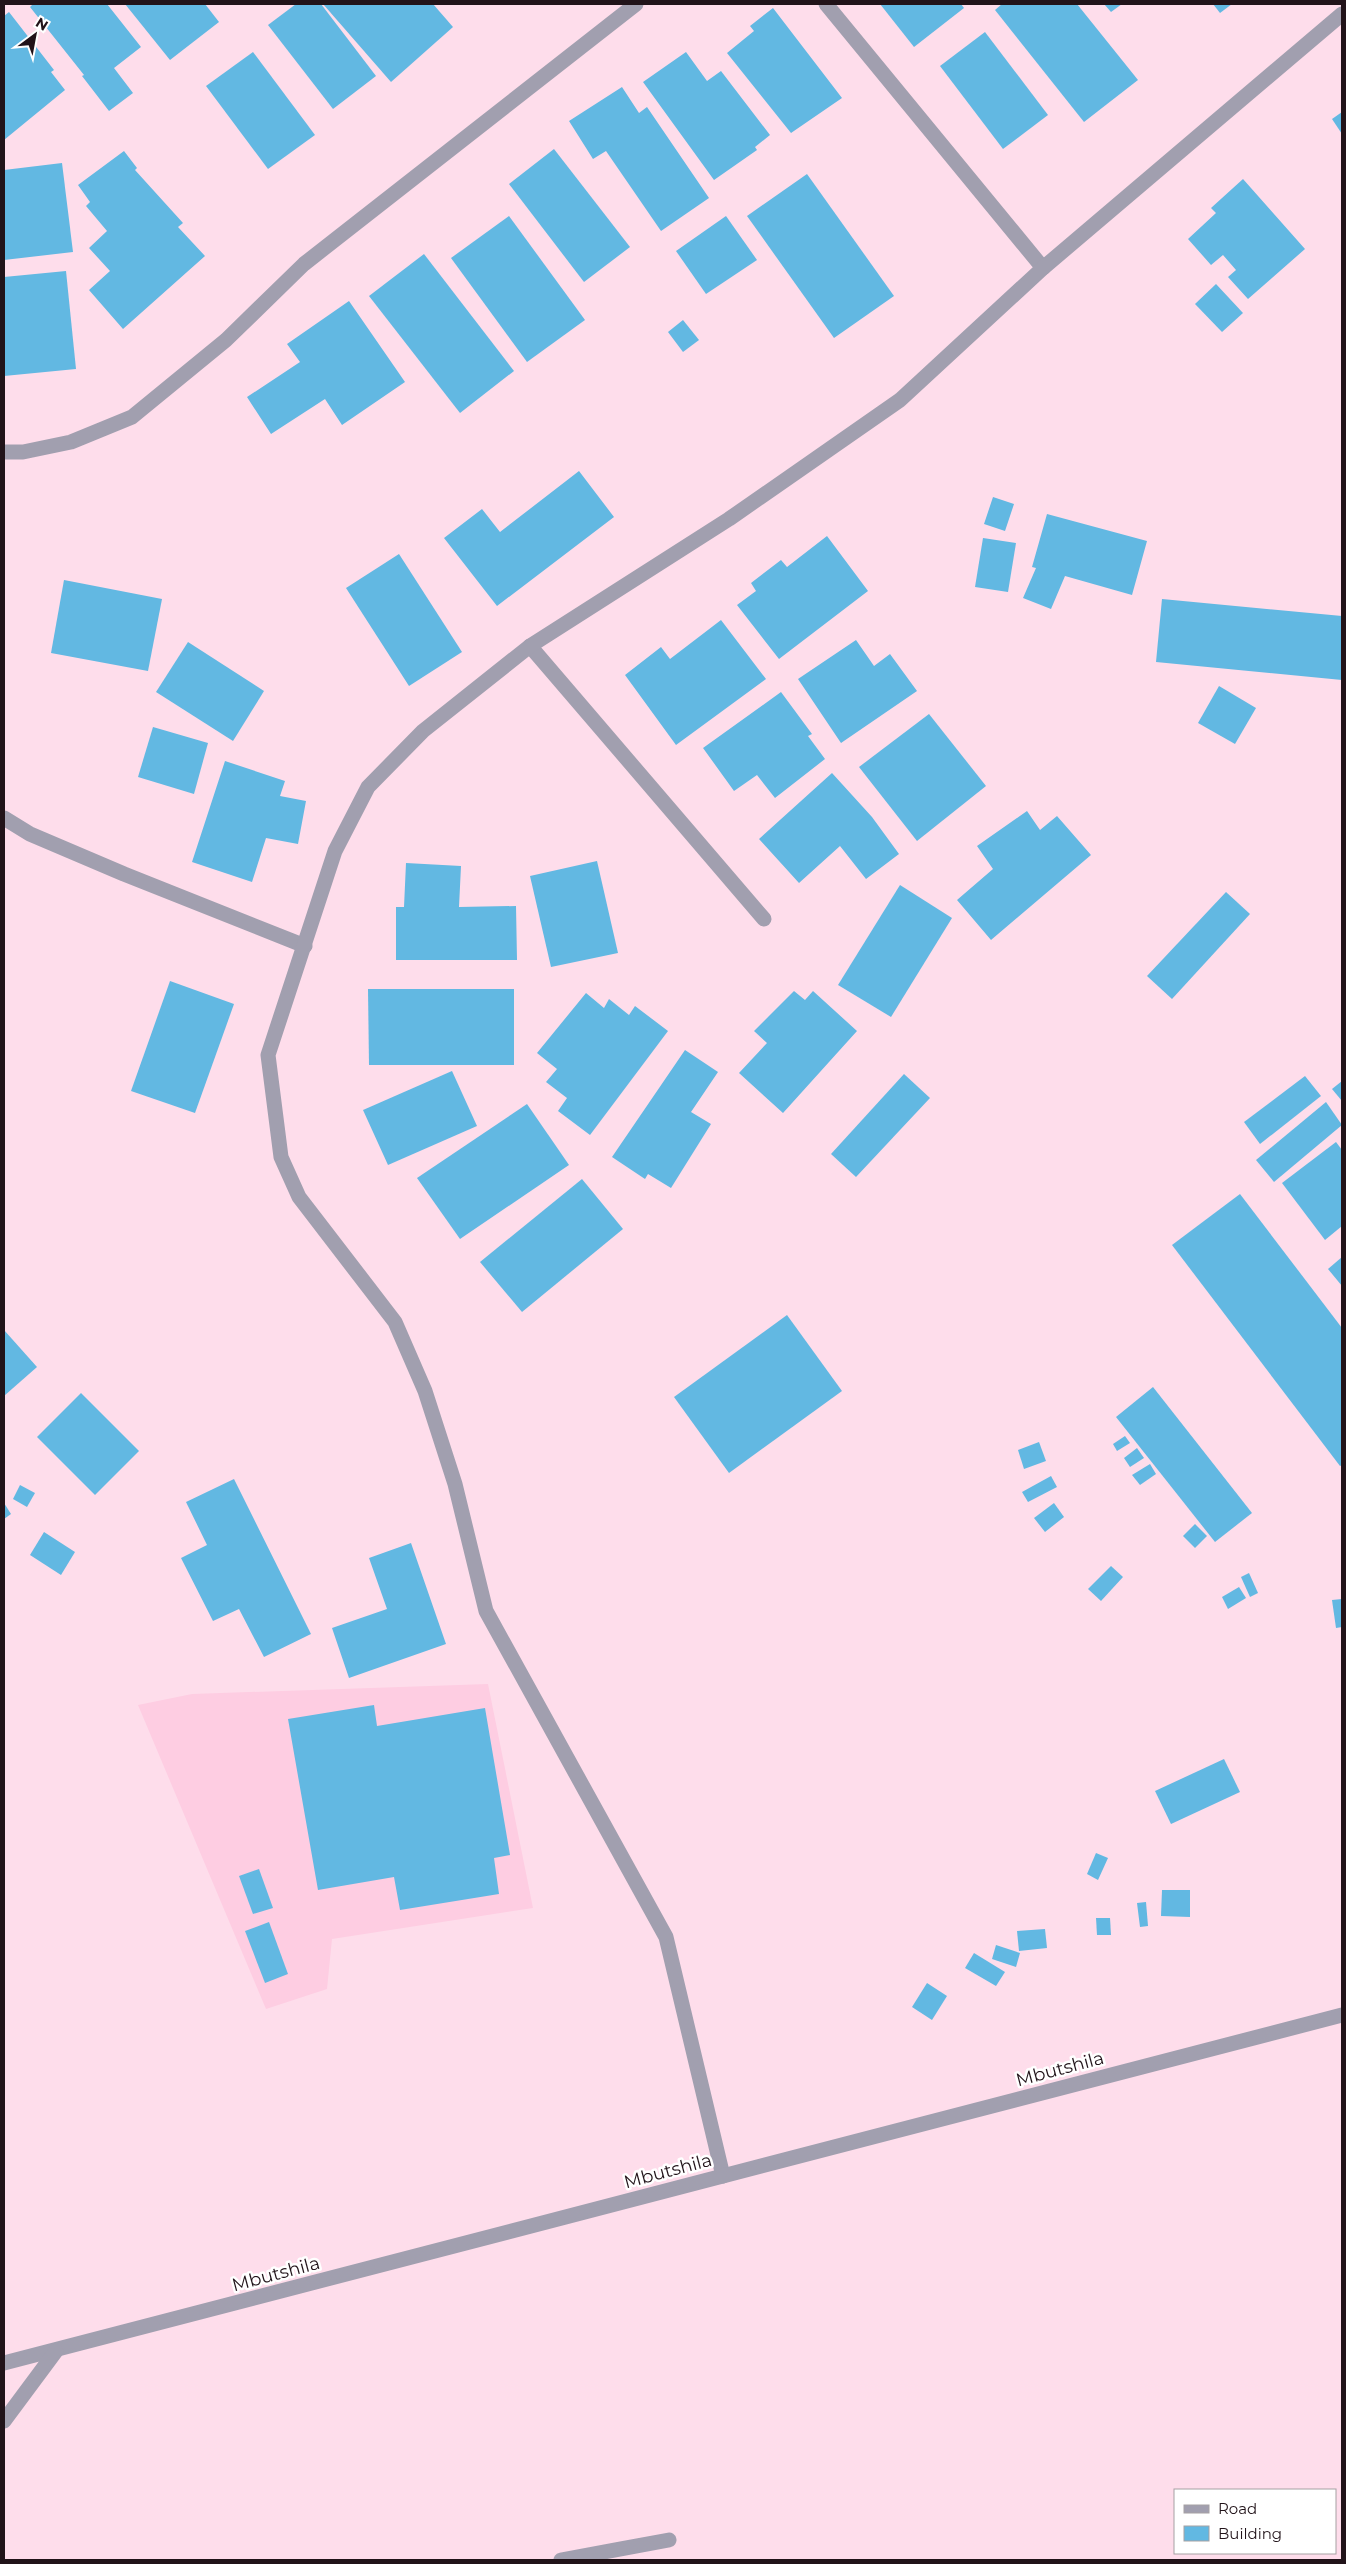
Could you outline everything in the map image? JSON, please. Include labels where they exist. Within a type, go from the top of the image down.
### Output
[{"type":"street","points":[[4,452],[23,452],[71,442],[132,417],[226,340],[304,264],[636,4]]},
{"type":"street","points":[[826,4],[1043,268]]},
{"type":"street","points":[[724,2176],[666,1937],[486,1611],[452,1475],[425,1391],[394,1322],[299,1197],[280,1158],[268,1055],[336,851],[368,787],[423,731],[530,646],[729,519],[900,400],[1043,268],[1342,14]]},
{"type":"street","points":[[530,646],[764,920]]},
{"type":"street","points":[[4,818],[30,834],[124,874],[305,946]]},
{"type":"street","name":"Mbutshila","points":[[4,2363],[1342,2015]]},
{"type":"street","points":[[4,2421],[56,2351]]},
{"type":"street","points":[[561,2560],[670,2540]]},
{"type":"shaded area","points":[[488,1684],[533,1908],[332,1939],[327,1989],[266,2009],[138,1705],[192,1694]]},
{"type":"building","points":[[33,4],[107,4],[141,47],[114,68],[133,93],[109,111],[82,76],[84,75],[30,7]]},
{"type":"building","points":[[125,4],[205,4],[219,22],[170,60]]},
{"type":"building","points":[[296,4],[321,4],[376,76],[333,109],[268,25]]},
{"type":"building","points":[[323,4],[433,4],[453,27],[391,82]]},
{"type":"building","points":[[880,4],[961,4],[964,8],[914,47]]},
{"type":"building","points":[[1002,4],[1077,4],[1138,80],[1084,122],[995,10]]},
{"type":"building","points":[[1104,4],[1122,4],[1111,12]]},
{"type":"building","points":[[1213,4],[1232,4],[1220,13]]},
{"type":"building","points":[[773,8],[842,98],[791,133],[727,53],[754,31],[750,26]]},
{"type":"building","points":[[9,12],[54,70],[51,72],[65,90],[4,140],[4,16]]},
{"type":"building","points":[[985,32],[1048,115],[1003,149],[940,66]]},
{"type":"building","points":[[253,52],[315,135],[268,169],[206,86]]},
{"type":"building","points":[[686,52],[707,81],[721,71],[770,135],[755,147],[757,150],[714,180],[643,82]]},
{"type":"building","points":[[622,87],[639,113],[647,107],[709,198],[661,231],[606,151],[593,159],[569,121]]},
{"type":"building","points":[[1342,112],[1342,134],[1332,119]]},
{"type":"building","points":[[554,149],[630,247],[584,282],[509,184]]},
{"type":"building","points":[[124,151],[137,168],[135,170],[183,223],[178,227],[205,256],[123,329],[89,290],[110,271],[89,248],[107,231],[86,206],[90,202],[78,185]]},
{"type":"building","points":[[62,163],[73,252],[4,260],[4,170]]},
{"type":"building","points":[[807,174],[894,296],[834,338],[747,216]]},
{"type":"building","points":[[1243,179],[1305,249],[1248,299],[1228,277],[1236,270],[1223,255],[1211,265],[1188,239],[1216,213],[1211,208]]},
{"type":"building","points":[[509,216],[585,320],[527,362],[451,258]]},
{"type":"building","points":[[726,216],[757,260],[706,294],[676,251]]},
{"type":"building","points":[[424,254],[514,371],[460,413],[369,296]]},
{"type":"building","points":[[66,271],[76,369],[4,376],[4,277]]},
{"type":"building","points":[[1216,284],[1243,313],[1222,332],[1195,304]]},
{"type":"building","points":[[349,301],[405,382],[342,425],[325,399],[271,434],[247,397],[300,362],[287,344]]},
{"type":"building","points":[[683,320],[699,340],[683,352],[668,332]]},
{"type":"building","points":[[579,471],[614,517],[497,606],[444,538],[482,509],[500,532]]},
{"type":"building","points":[[993,497],[1014,504],[1005,531],[984,524]]},
{"type":"building","points":[[1047,514],[1147,541],[1132,595],[1065,576],[1051,609],[1023,598],[1036,568],[1032,567]]},
{"type":"building","points":[[827,536],[868,591],[779,659],[737,605],[756,591],[751,583],[781,560],[787,567]]},
{"type":"building","points":[[983,538],[1016,543],[1008,592],[975,587]]},
{"type":"building","points":[[399,554],[462,652],[409,686],[346,588]]},
{"type":"building","points":[[64,580],[162,599],[148,671],[51,653]]},
{"type":"building","points":[[1162,599],[1342,616],[1342,680],[1156,662]]},
{"type":"building","points":[[721,620],[766,679],[676,745],[625,675],[661,647],[670,659]]},
{"type":"building","points":[[856,640],[874,666],[890,654],[917,691],[841,743],[798,679]]},
{"type":"building","points":[[188,642],[264,691],[233,741],[156,692]]},
{"type":"building","points":[[1219,686],[1256,708],[1235,744],[1198,723]]},
{"type":"building","points":[[781,692],[812,734],[808,736],[825,759],[775,798],[757,775],[734,791],[703,748]]},
{"type":"building","points":[[929,714],[986,786],[917,841],[859,767]]},
{"type":"building","points":[[153,727],[208,743],[194,794],[138,777]]},
{"type":"building","points":[[225,761],[285,781],[280,796],[306,801],[298,844],[266,838],[252,882],[192,862]]},
{"type":"building","points":[[832,773],[872,817],[899,854],[866,879],[840,846],[799,883],[759,839]]},
{"type":"building","points":[[1027,811],[1040,830],[1057,816],[1091,855],[991,940],[957,900],[993,869],[977,846]]},
{"type":"building","points":[[597,861],[618,953],[551,967],[530,876]]},
{"type":"building","points":[[406,863],[461,866],[459,907],[516,906],[517,960],[396,960],[396,907],[404,907]]},
{"type":"building","points":[[900,885],[952,918],[891,1017],[838,985]]},
{"type":"building","points":[[1226,892],[1250,914],[1172,999],[1147,976]]},
{"type":"building","points":[[170,981],[234,1004],[195,1113],[131,1091]]},
{"type":"building","points":[[368,989],[514,989],[514,1065],[369,1065]]},
{"type":"building","points":[[794,991],[805,1000],[813,991],[857,1031],[783,1113],[739,1073],[767,1043],[754,1031]]},
{"type":"building","points":[[586,993],[604,1008],[609,999],[629,1015],[635,1006],[668,1031],[590,1135],[558,1111],[567,1098],[546,1082],[557,1069],[537,1053]]},
{"type":"building","points":[[685,1050],[718,1072],[691,1112],[711,1124],[671,1188],[648,1174],[645,1179],[612,1157]]},
{"type":"building","points":[[452,1071],[477,1126],[388,1165],[363,1110]]},
{"type":"building","points":[[904,1074],[930,1098],[856,1177],[831,1154]]},
{"type":"building","points":[[1305,1076],[1321,1096],[1260,1144],[1244,1122]]},
{"type":"building","points":[[1342,1081],[1342,1101],[1332,1089]]},
{"type":"building","points":[[1326,1102],[1342,1125],[1274,1182],[1256,1160]]},
{"type":"building","points":[[527,1104],[569,1165],[460,1239],[417,1178]]},
{"type":"building","points":[[1336,1142],[1342,1150],[1342,1226],[1325,1240],[1282,1183]]},
{"type":"building","points":[[582,1179],[623,1229],[522,1312],[480,1262]]},
{"type":"building","points":[[1240,1194],[1342,1328],[1342,1465],[1340,1466],[1172,1245]]},
{"type":"building","points":[[1342,1257],[1342,1286],[1328,1269]]},
{"type":"building","points":[[787,1315],[842,1391],[729,1473],[674,1397]]},
{"type":"building","points":[[4,1330],[37,1367],[4,1396]]},
{"type":"building","points":[[1153,1387],[1252,1513],[1215,1542],[1116,1417]]},
{"type":"building","points":[[81,1393],[139,1451],[95,1495],[37,1437]]},
{"type":"building","points":[[1125,1436],[1130,1443],[1117,1451],[1113,1444]]},
{"type":"building","points":[[1039,1442],[1046,1461],[1024,1469],[1018,1450]]},
{"type":"building","points":[[1137,1448],[1144,1458],[1130,1467],[1124,1458]]},
{"type":"building","points":[[1150,1464],[1156,1474],[1140,1485],[1132,1475]]},
{"type":"building","points":[[1051,1476],[1057,1487],[1028,1502],[1022,1492]]},
{"type":"building","points":[[234,1479],[311,1634],[264,1657],[239,1609],[213,1621],[181,1558],[207,1545],[186,1502]]},
{"type":"building","points":[[20,1485],[35,1493],[27,1507],[13,1499]]},
{"type":"building","points":[[4,1503],[11,1514],[4,1519]]},
{"type":"building","points":[[1054,1503],[1064,1517],[1045,1532],[1034,1518]]},
{"type":"building","points":[[1195,1524],[1207,1536],[1195,1548],[1183,1536]]},
{"type":"building","points":[[44,1532],[75,1552],[61,1575],[30,1555]]},
{"type":"building","points":[[411,1543],[446,1644],[349,1678],[332,1628],[387,1609],[369,1558]]},
{"type":"building","points":[[1111,1566],[1123,1577],[1101,1601],[1088,1589]]},
{"type":"building","points":[[1249,1573],[1258,1593],[1250,1597],[1241,1577]]},
{"type":"building","points":[[1239,1587],[1246,1598],[1228,1609],[1222,1597]]},
{"type":"building","points":[[1342,1599],[1342,1627],[1336,1628],[1332,1600]]},
{"type":"building","points":[[374,1705],[377,1726],[485,1708],[510,1855],[494,1858],[499,1894],[400,1910],[394,1877],[318,1890],[288,1719]]},
{"type":"building","points":[[1224,1759],[1240,1792],[1171,1824],[1155,1791]]},
{"type":"building","points":[[1096,1853],[1108,1858],[1098,1880],[1087,1874]]},
{"type":"building","points":[[259,1869],[273,1908],[253,1914],[239,1876]]},
{"type":"building","points":[[1162,1890],[1190,1890],[1190,1917],[1161,1916]]},
{"type":"building","points":[[1146,1902],[1148,1926],[1140,1927],[1137,1903]]},
{"type":"building","points":[[1096,1918],[1110,1918],[1111,1935],[1097,1935]]},
{"type":"building","points":[[269,1922],[288,1974],[265,1983],[245,1931]]},
{"type":"building","points":[[1045,1929],[1047,1948],[1019,1951],[1017,1931]]},
{"type":"building","points":[[996,1945],[1020,1953],[1016,1967],[992,1959]]},
{"type":"building","points":[[974,1953],[1005,1972],[996,1986],[965,1968]]},
{"type":"building","points":[[927,1983],[947,1996],[932,2020],[912,2007]]}]
